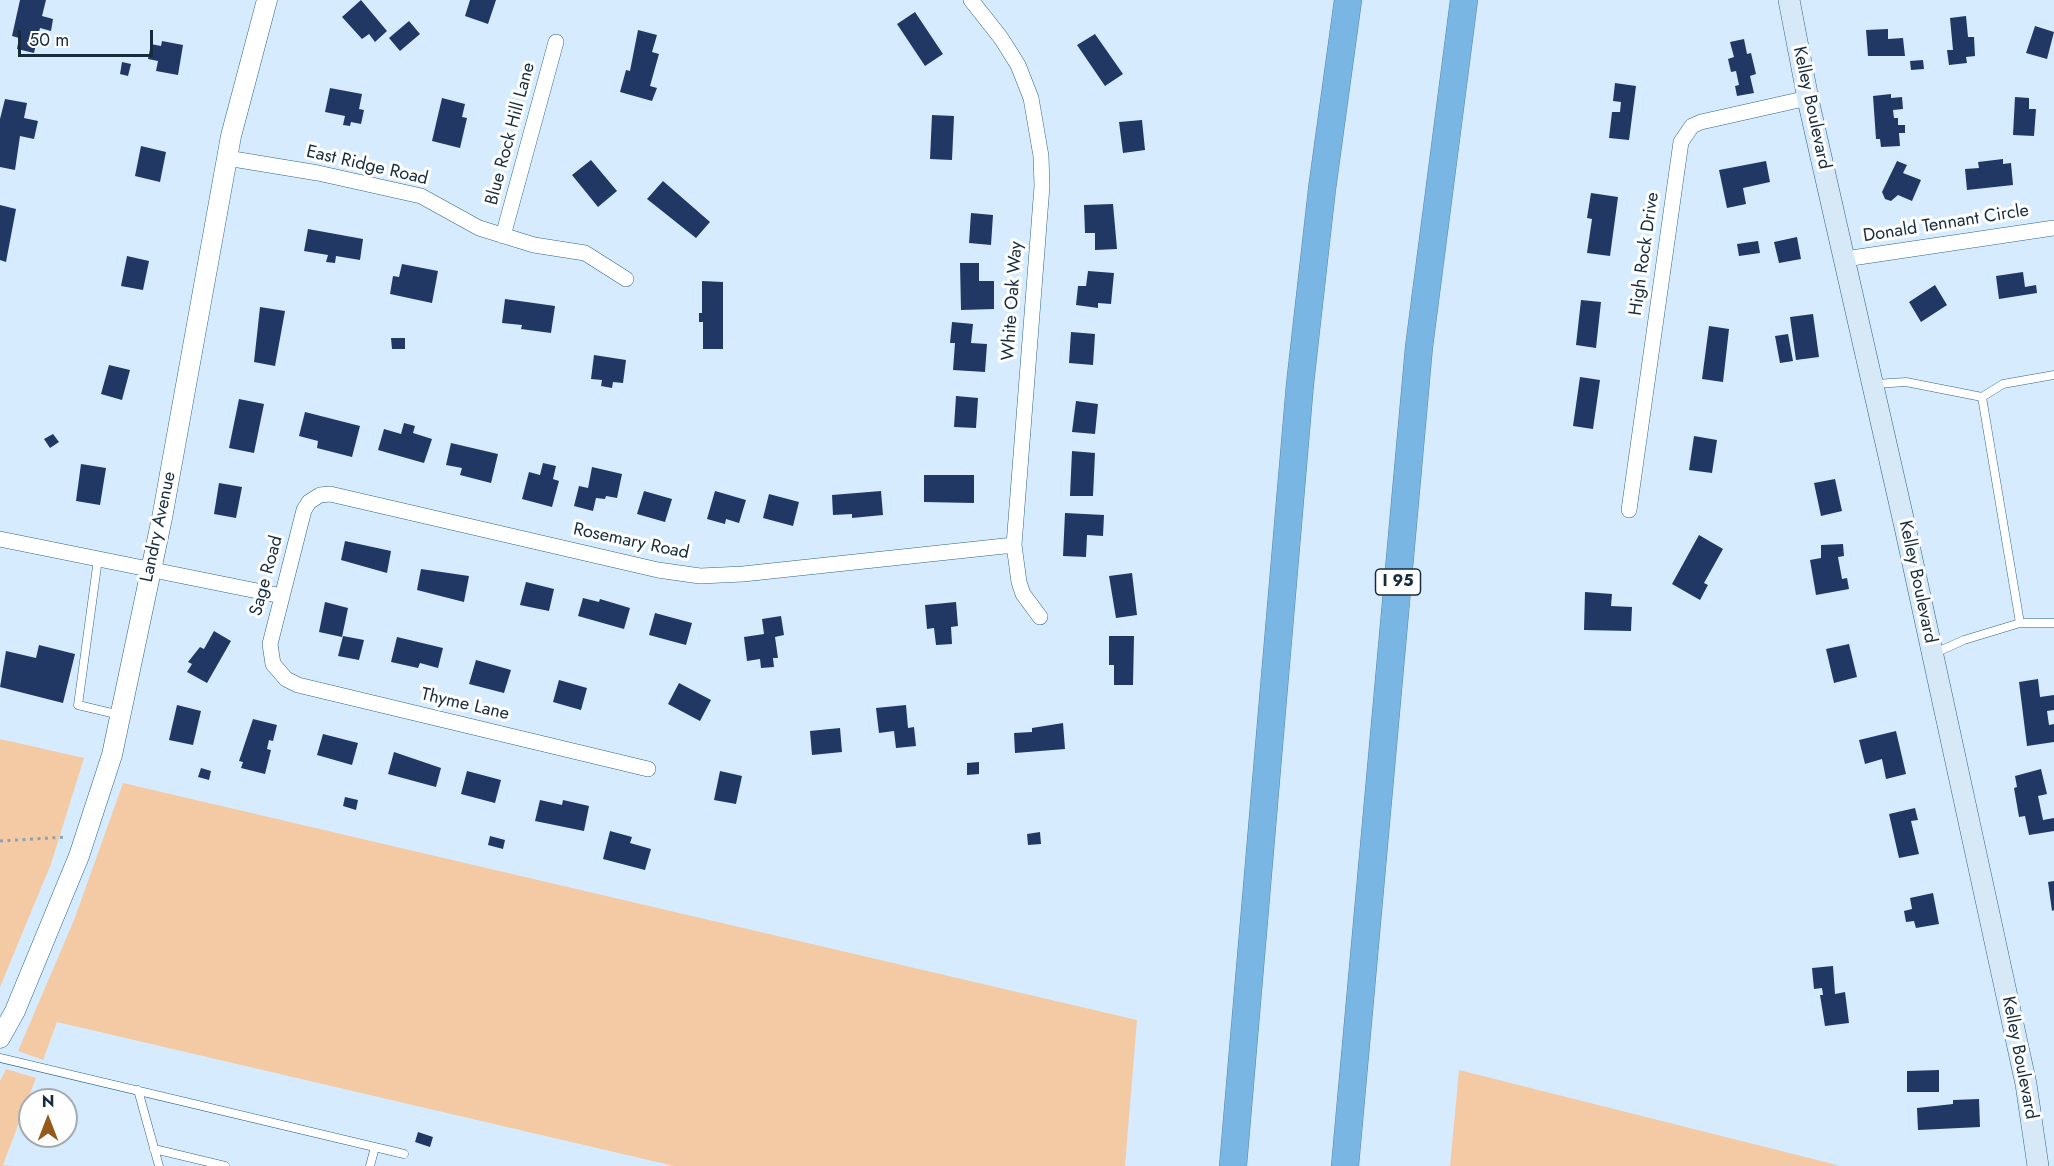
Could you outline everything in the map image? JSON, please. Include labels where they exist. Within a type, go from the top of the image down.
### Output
[{"type":"highway","points":[[1233,1166],[1299,395],[1322,189],[1347,0]]},
{"type":"highway","name":"I 95","points":[[1345,1166],[1419,347],[1464,0]]},
{"type":"main road","name":"Kelley Boulevard","points":[[1789,0],[1808,98],[1933,654],[2026,1084],[2038,1166]]},
{"type":"street","name":"Landry Avenue","points":[[0,1038],[15,1011],[86,835],[112,755],[150,569],[227,158],[256,34],[267,0]]},
{"type":"street","name":"White Oak Way","points":[[971,0],[1001,38],[1017,64],[1031,98],[1041,156],[1042,186],[1014,544],[1019,582],[1023,594],[1040,617]]},
{"type":"street","name":"Blue Rock Hill Lane","points":[[503,236],[556,42]]},
{"type":"street","name":"High Rock Drive","points":[[1629,510],[1681,142],[1692,126],[1701,122],[1808,98]]},
{"type":"street","name":"East Ridge Road","points":[[227,158],[318,173],[421,196],[479,228],[534,245],[585,254],[626,279]]},
{"type":"street","name":"Donald Tennant Circle","points":[[1845,259],[2054,228]]},
{"type":"street","name":"Rosemary Road","points":[[316,496],[334,495],[658,570],[700,576],[743,574],[1014,544]]},
{"type":"street","name":"Sage Road","points":[[277,670],[271,657],[270,644],[304,510],[316,496]]},
{"type":"street","points":[[0,539],[282,596]]},
{"type":"street","name":"Thyme Lane","points":[[277,670],[286,680],[298,686],[648,769]]},
{"type":"lane","points":[[1873,384],[1906,382],[1982,397],[2003,384],[2054,375]]},
{"type":"lane","points":[[1982,397],[2020,623]]},
{"type":"lane","points":[[98,559],[78,705],[120,715]]},
{"type":"lane","points":[[1933,654],[1964,640],[2020,623],[2054,623]]},
{"type":"lane","points":[[0,1058],[404,1154]]},
{"type":"lane","points":[[138,1090],[159,1166]]},
{"type":"lane","points":[[370,1166],[375,1147]]},
{"type":"lane","points":[[154,1149],[225,1166]]},
{"type":"path","points":[[0,841],[86,835]]},
{"type":"shaded area","points":[[0,739],[84,758],[51,864],[0,987]]},
{"type":"shaded area","points":[[123,783],[1137,1020],[1125,1166],[674,1166],[57,1022],[43,1060],[18,1051],[74,920]]},
{"type":"shaded area","points":[[6,1069],[36,1078],[32,1088],[18,1088],[18,1125],[3,1165],[14,1166],[0,1166],[0,1081]]},
{"type":"shaded area","points":[[1459,1070],[1841,1166],[1450,1166]]},
{"type":"building","points":[[20,0],[46,0],[42,16],[53,19],[51,31],[40,28],[34,53],[17,49],[19,38],[12,36]]},
{"type":"building","points":[[361,0],[387,31],[375,42],[369,34],[362,39],[342,17]]},
{"type":"building","points":[[470,0],[496,0],[488,24],[465,16]]},
{"type":"building","points":[[915,12],[943,54],[925,66],[897,24]]},
{"type":"building","points":[[1966,16],[1968,37],[1974,37],[1975,56],[1966,57],[1967,63],[1949,65],[1947,50],[1953,50],[1950,18]]},
{"type":"building","points":[[409,21],[420,34],[400,51],[389,38]]},
{"type":"building","points":[[2035,26],[2054,32],[2047,59],[2026,53]]},
{"type":"building","points":[[1888,29],[1888,39],[1903,38],[1905,56],[1868,56],[1866,30]]},
{"type":"building","points":[[638,30],[657,35],[652,52],[659,54],[650,86],[657,88],[652,101],[620,92],[626,70],[630,71]]},
{"type":"building","points":[[1095,34],[1123,74],[1105,86],[1077,45]]},
{"type":"building","points":[[1744,39],[1747,54],[1751,53],[1756,74],[1750,76],[1754,93],[1737,96],[1735,86],[1739,85],[1736,71],[1731,72],[1728,59],[1734,57],[1730,42]]},
{"type":"building","points":[[162,41],[183,45],[178,75],[156,71],[158,61],[148,59],[151,44],[161,46]]},
{"type":"building","points":[[1923,60],[1924,69],[1911,70],[1910,61]]},
{"type":"building","points":[[122,62],[131,64],[128,76],[120,74]]},
{"type":"building","points":[[1615,83],[1636,86],[1629,140],[1609,138],[1612,112],[1620,112],[1621,102],[1613,101]]},
{"type":"building","points":[[330,88],[362,94],[359,109],[364,110],[361,124],[351,122],[350,126],[343,125],[345,116],[325,112]]},
{"type":"building","points":[[1891,94],[1891,98],[1902,97],[1903,109],[1893,110],[1894,118],[1898,118],[1898,125],[1905,125],[1905,133],[1899,133],[1900,146],[1881,147],[1880,139],[1876,139],[1873,96]]},
{"type":"building","points":[[2015,97],[2029,98],[2029,109],[2036,109],[2034,136],[2013,135]]},
{"type":"building","points":[[442,98],[465,104],[462,117],[467,118],[460,148],[432,141]]},
{"type":"building","points":[[5,99],[27,103],[24,118],[38,121],[34,139],[20,136],[15,170],[0,167],[0,119]]},
{"type":"building","points":[[932,115],[954,116],[952,160],[930,159]]},
{"type":"building","points":[[1142,120],[1145,150],[1123,153],[1119,122]]},
{"type":"building","points":[[141,146],[166,152],[160,182],[135,176]]},
{"type":"building","points":[[2003,159],[2003,164],[2011,163],[2013,185],[1967,190],[1965,169],[1979,168],[1978,162]]},
{"type":"building","points":[[591,160],[617,191],[598,207],[572,175]]},
{"type":"building","points":[[1766,161],[1770,182],[1743,188],[1746,204],[1727,208],[1719,170]]},
{"type":"building","points":[[1897,161],[1907,165],[1903,173],[1921,180],[1912,201],[1898,195],[1891,201],[1885,199],[1882,192]]},
{"type":"building","points":[[663,181],[710,222],[696,238],[647,199]]},
{"type":"building","points":[[1591,193],[1618,197],[1610,256],[1587,253],[1592,219],[1587,218]]},
{"type":"building","points":[[1113,204],[1117,249],[1095,250],[1095,233],[1085,233],[1084,205]]},
{"type":"building","points":[[0,205],[16,209],[6,262],[0,260]]},
{"type":"building","points":[[971,213],[993,215],[991,245],[969,243]]},
{"type":"building","points":[[308,229],[363,239],[360,260],[336,256],[335,263],[326,262],[328,255],[304,251]]},
{"type":"building","points":[[1797,237],[1801,259],[1779,263],[1774,242]]},
{"type":"building","points":[[1758,241],[1760,253],[1739,256],[1737,244]]},
{"type":"building","points":[[127,256],[149,261],[143,290],[121,286]]},
{"type":"building","points":[[960,263],[979,263],[979,281],[994,281],[994,309],[961,310]]},
{"type":"building","points":[[402,264],[438,271],[432,303],[390,294],[393,276],[399,277]]},
{"type":"building","points":[[1088,271],[1114,273],[1111,304],[1098,303],[1098,308],[1076,305],[1078,286],[1086,286]]},
{"type":"building","points":[[2023,272],[2025,287],[2036,285],[2037,293],[1999,299],[1996,276]]},
{"type":"building","points":[[702,281],[723,282],[723,349],[703,349],[703,322],[699,322],[699,313],[702,313]]},
{"type":"building","points":[[1935,285],[1947,305],[1921,322],[1909,302]]},
{"type":"building","points":[[505,299],[555,306],[551,333],[521,329],[522,325],[502,323]]},
{"type":"building","points":[[1581,300],[1601,302],[1596,348],[1576,345]]},
{"type":"building","points":[[260,307],[285,311],[275,366],[254,362]]},
{"type":"building","points":[[1813,314],[1819,357],[1796,360],[1790,317]]},
{"type":"building","points":[[952,322],[973,324],[971,343],[987,344],[985,372],[953,370],[955,343],[950,343]]},
{"type":"building","points":[[1709,326],[1729,329],[1723,382],[1702,379]]},
{"type":"building","points":[[1071,332],[1095,334],[1093,365],[1069,363]]},
{"type":"building","points":[[1788,334],[1793,361],[1780,363],[1775,336]]},
{"type":"building","points":[[391,338],[405,338],[405,349],[392,349]]},
{"type":"building","points":[[594,355],[626,360],[623,383],[613,382],[612,388],[601,386],[602,380],[591,379]]},
{"type":"building","points":[[109,365],[130,370],[122,400],[101,394]]},
{"type":"building","points":[[1580,377],[1600,380],[1593,429],[1573,426]]},
{"type":"building","points":[[956,396],[978,398],[976,428],[954,427]]},
{"type":"building","points":[[239,399],[264,404],[254,453],[229,448]]},
{"type":"building","points":[[1076,401],[1098,404],[1095,434],[1072,432]]},
{"type":"building","points":[[305,412],[360,426],[352,457],[317,448],[318,441],[299,436]]},
{"type":"building","points":[[404,423],[415,426],[413,433],[432,439],[424,463],[378,450],[384,429],[401,434]]},
{"type":"building","points":[[53,434],[59,442],[50,448],[44,439]]},
{"type":"building","points":[[1694,436],[1717,440],[1712,473],[1689,470]]},
{"type":"building","points":[[451,443],[498,454],[491,483],[460,475],[462,468],[446,465]]},
{"type":"building","points":[[1072,451],[1095,453],[1093,496],[1070,496]]},
{"type":"building","points":[[543,463],[556,466],[553,479],[559,481],[552,507],[522,499],[529,472],[540,475]]},
{"type":"building","points":[[81,464],[106,468],[100,505],[76,501]]},
{"type":"building","points":[[592,467],[622,474],[617,498],[606,496],[605,499],[596,498],[593,511],[574,506],[579,486],[588,488]]},
{"type":"building","points":[[924,475],[974,475],[974,503],[924,502]]},
{"type":"building","points":[[1835,479],[1842,511],[1821,516],[1814,483]]},
{"type":"building","points":[[219,483],[242,487],[236,518],[214,514]]},
{"type":"building","points":[[644,491],[672,499],[665,522],[637,514]]},
{"type":"building","points":[[715,491],[746,500],[739,523],[726,519],[725,524],[707,519]]},
{"type":"building","points":[[881,491],[883,515],[852,518],[852,514],[833,515],[832,495]]},
{"type":"building","points":[[769,494],[799,502],[793,526],[763,518]]},
{"type":"building","points":[[1065,513],[1104,515],[1103,536],[1087,535],[1086,557],[1063,556]]},
{"type":"building","points":[[1699,535],[1723,549],[1704,583],[1708,585],[1700,600],[1672,584]]},
{"type":"building","points":[[345,541],[391,551],[387,573],[341,560]]},
{"type":"building","points":[[1843,544],[1844,556],[1838,557],[1842,579],[1847,578],[1849,589],[1816,595],[1810,560],[1821,558],[1821,545]]},
{"type":"building","points":[[421,569],[469,576],[464,602],[417,590]]},
{"type":"building","points":[[1132,573],[1137,615],[1116,618],[1109,576]]},
{"type":"building","points":[[526,582],[554,589],[549,611],[520,605]]},
{"type":"building","points":[[1585,592],[1612,594],[1611,606],[1632,607],[1631,631],[1584,630]]},
{"type":"building","points":[[583,598],[599,602],[600,599],[630,608],[624,629],[578,616]]},
{"type":"building","points":[[325,602],[348,608],[342,637],[319,632]]},
{"type":"building","points":[[956,602],[958,626],[951,627],[952,644],[936,645],[934,628],[927,629],[925,605]]},
{"type":"building","points":[[655,613],[692,623],[686,645],[649,635]]},
{"type":"building","points":[[781,616],[784,635],[775,637],[778,658],[773,658],[774,667],[761,668],[760,659],[747,661],[744,637],[764,634],[762,619]]},
{"type":"building","points":[[214,631],[231,641],[207,683],[187,672],[192,664],[188,662],[200,647],[204,649]]},
{"type":"building","points":[[343,636],[364,640],[359,660],[338,656]]},
{"type":"building","points":[[1109,636],[1134,636],[1133,685],[1114,685],[1114,665],[1109,665]]},
{"type":"building","points":[[397,637],[443,648],[438,668],[420,663],[418,668],[391,662]]},
{"type":"building","points":[[1849,644],[1857,677],[1834,683],[1826,649]]},
{"type":"building","points":[[39,645],[75,654],[63,703],[0,687],[6,651],[36,658]]},
{"type":"building","points":[[476,660],[511,670],[504,693],[469,684]]},
{"type":"building","points":[[2038,679],[2040,697],[2054,695],[2054,710],[2047,711],[2049,725],[2054,724],[2054,742],[2027,746],[2019,682]]},
{"type":"building","points":[[559,680],[587,688],[581,710],[553,702]]},
{"type":"building","points":[[679,683],[711,700],[700,721],[668,704]]},
{"type":"building","points":[[177,705],[201,711],[193,745],[169,740]]},
{"type":"building","points":[[906,705],[908,728],[914,727],[916,746],[896,748],[894,731],[879,733],[876,708]]},
{"type":"building","points":[[253,719],[277,725],[273,741],[269,740],[267,749],[271,750],[265,774],[241,768],[243,762],[239,761]]},
{"type":"building","points":[[1063,723],[1065,749],[1015,753],[1014,733],[1032,732],[1032,728]]},
{"type":"building","points":[[840,728],[842,752],[812,755],[810,731]]},
{"type":"building","points":[[1896,731],[1906,774],[1886,779],[1882,759],[1865,764],[1859,740]]},
{"type":"building","points":[[323,734],[358,743],[352,765],[317,755]]},
{"type":"building","points":[[394,752],[441,768],[436,787],[388,774]]},
{"type":"building","points":[[979,762],[979,774],[967,775],[967,763]]},
{"type":"building","points":[[201,768],[211,771],[209,780],[198,777]]},
{"type":"building","points":[[2041,769],[2047,794],[2038,796],[2043,820],[2054,818],[2054,831],[2029,835],[2025,816],[2019,817],[2014,788],[2017,787],[2015,776]]},
{"type":"building","points":[[467,771],[501,780],[495,803],[461,794]]},
{"type":"building","points":[[720,771],[742,776],[736,804],[714,800]]},
{"type":"building","points":[[345,797],[358,800],[356,810],[343,806]]},
{"type":"building","points":[[540,800],[562,805],[563,800],[589,806],[584,831],[535,821]]},
{"type":"building","points":[[1915,808],[1918,820],[1911,821],[1919,854],[1899,858],[1889,814]]},
{"type":"building","points":[[610,831],[632,837],[630,843],[651,849],[645,870],[603,859]]},
{"type":"building","points":[[1040,832],[1041,844],[1028,845],[1027,834]]},
{"type":"building","points":[[490,836],[505,840],[503,849],[488,845]]},
{"type":"building","points":[[2054,881],[2054,910],[2052,911],[2048,882]]},
{"type":"building","points":[[1933,893],[1939,924],[1916,928],[1914,921],[1906,922],[1904,911],[1912,909],[1910,898]]},
{"type":"building","points":[[1833,966],[1835,994],[1845,992],[1849,1023],[1825,1026],[1820,995],[1823,995],[1822,988],[1814,989],[1812,968]]},
{"type":"building","points":[[1939,1070],[1939,1092],[1907,1092],[1907,1071]]},
{"type":"building","points":[[1979,1099],[1980,1127],[1918,1130],[1917,1108],[1953,1104],[1953,1100]]},
{"type":"building","points":[[418,1132],[433,1137],[430,1147],[415,1142]]}]
